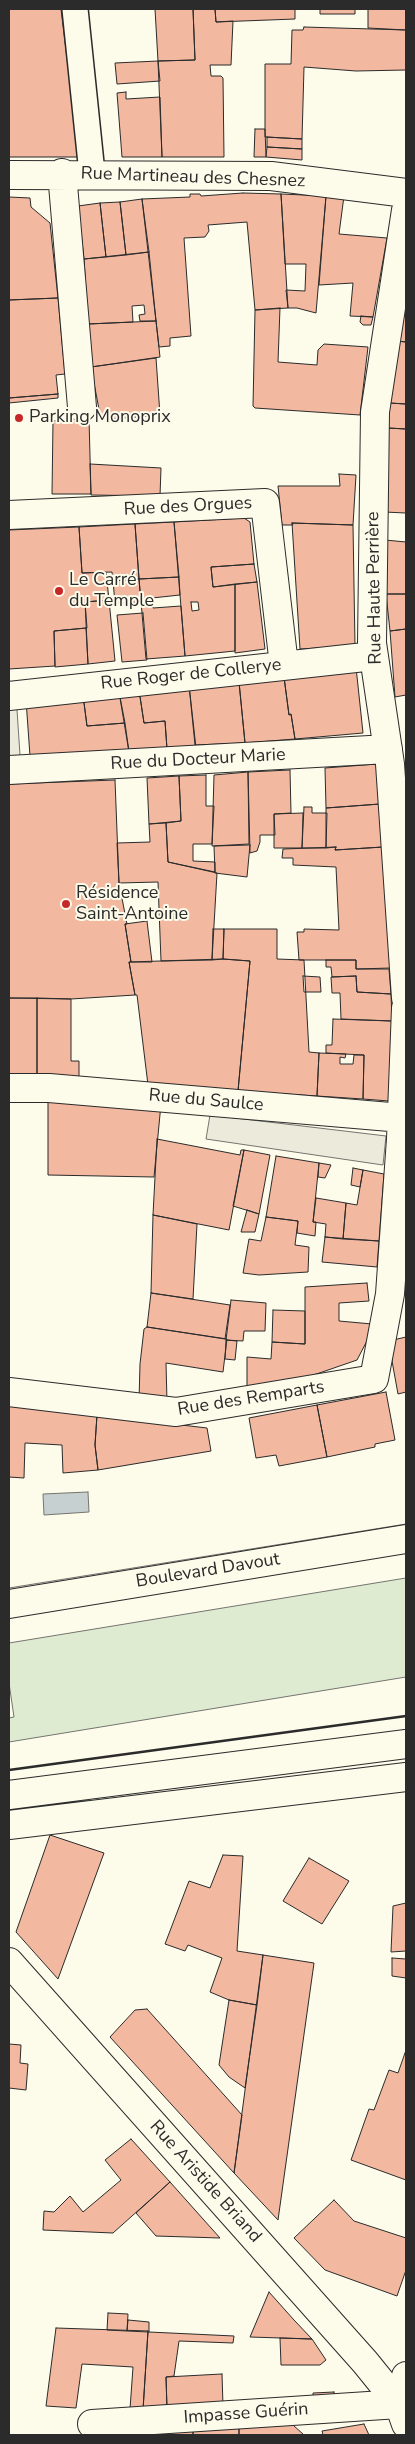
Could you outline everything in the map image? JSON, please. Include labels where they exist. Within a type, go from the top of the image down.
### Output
[{"type":"street","points":[[75,9],[92,173]]},
{"type":"street","points":[[62,173],[82,408]]},
{"type":"street","name":"Rue Martineau des Chesnez","points":[[9,174],[92,173],[271,176],[406,193]]},
{"type":"street","name":"Rue Haute Perrière","points":[[406,210],[375,412],[372,643],[388,749],[406,998]]},
{"type":"street","name":"Rue des Orgues","points":[[9,515],[265,503],[284,664]]},
{"type":"street","name":"Rue Roger de Collerye","points":[[9,696],[284,664],[374,656]]},
{"type":"street","name":"Rue du Docteur Marie","points":[[9,770],[388,749]]},
{"type":"street","points":[[398,1294],[406,1008]]},
{"type":"street","name":"Rue du Saulce","points":[[9,1088],[49,1088],[402,1118]]},
{"type":"street","name":"Rue des Remparts","points":[[9,1392],[176,1412],[374,1379],[398,1294]]},
{"type":"street","name":"Boulevard Davout","points":[[9,1604],[406,1538]]},
{"type":"street","points":[[9,1795],[406,1744]]},
{"type":"street","points":[[9,1826],[406,1777]]},
{"type":"street","name":"Rue Aristide Briand","points":[[9,1962],[358,2354],[403,2414]]},
{"type":"street","points":[[403,2414],[406,2376]]},
{"type":"street","name":"Impasse Guérin","points":[[92,2424],[403,2414]]},
{"type":"green space","points":[[406,1578],[406,1677],[9,1742],[9,1718],[14,1717],[9,1683],[9,1643]]},
{"type":"shaded area","points":[[16,695],[21,770],[9,770],[9,696]]},
{"type":"shaded area","points":[[210,1115],[386,1136],[383,1165],[206,1139]]},
{"type":"shaded area","points":[[88,1492],[89,1512],[44,1515],[43,1494]]},
{"type":"shaded area","points":[[406,1524],[406,1533],[9,1600],[9,1588]]},
{"type":"building","points":[[9,9],[61,9],[79,157],[9,157]]},
{"type":"building","points":[[155,9],[193,9],[195,60],[158,61]]},
{"type":"building","points":[[193,9],[215,9],[216,22],[233,21],[231,65],[210,65],[211,76],[221,76],[223,78],[224,157],[162,157],[158,61],[195,60]]},
{"type":"building","points":[[215,9],[295,9],[295,19],[216,22]]},
{"type":"building","points":[[320,9],[355,9],[355,14],[320,14]]},
{"type":"building","points":[[368,9],[406,9],[406,30],[368,28]]},
{"type":"building","points":[[304,27],[406,30],[406,70],[356,71],[304,67],[302,139],[265,137],[265,64],[291,64],[292,30],[303,30]]},
{"type":"building","points":[[158,61],[160,81],[117,84],[115,63]]},
{"type":"building","points":[[126,92],[126,99],[160,97],[162,157],[122,157],[117,93]]},
{"type":"building","points":[[255,129],[265,129],[266,157],[254,157]]},
{"type":"building","points":[[267,137],[302,139],[302,149],[267,147]]},
{"type":"building","points":[[267,147],[302,149],[302,160],[266,157]]},
{"type":"building","points":[[243,193],[281,194],[288,308],[255,310],[247,222],[208,225],[209,231],[205,237],[184,238],[191,336],[170,338],[170,346],[159,347],[142,199],[190,197],[190,194],[200,194],[201,196]]},
{"type":"building","points":[[281,194],[326,196],[316,313],[297,308],[288,308],[286,290],[305,291],[306,264],[285,264]]},
{"type":"building","points":[[326,196],[344,196],[339,234],[387,238],[373,317],[350,316],[353,283],[319,285]]},
{"type":"building","points":[[9,197],[30,198],[31,207],[50,223],[58,298],[9,300]]},
{"type":"building","points":[[142,199],[149,252],[126,255],[120,202]]},
{"type":"building","points":[[120,202],[126,255],[106,257],[100,203]]},
{"type":"building","points":[[100,203],[106,257],[84,259],[78,206]]},
{"type":"building","points":[[149,252],[156,321],[140,321],[139,315],[145,314],[144,305],[132,306],[133,322],[88,324],[84,259]]},
{"type":"building","points":[[58,298],[65,374],[56,375],[58,394],[9,398],[9,300]]},
{"type":"building","points":[[280,308],[278,362],[317,365],[318,350],[324,344],[368,347],[360,415],[255,408],[253,406],[255,310]]},
{"type":"building","points":[[402,310],[406,310],[406,342],[397,341]]},
{"type":"building","points":[[361,316],[373,317],[371,325],[363,325],[360,322]]},
{"type":"building","points":[[156,321],[160,357],[91,367],[88,324]]},
{"type":"building","points":[[397,341],[406,342],[406,404],[389,403]]},
{"type":"building","points":[[156,358],[160,415],[101,420],[91,367]]},
{"type":"building","points":[[58,394],[58,398],[9,403],[9,398]]},
{"type":"building","points":[[389,403],[406,404],[406,429],[388,428]]},
{"type":"building","points":[[89,418],[91,494],[52,494],[53,421]]},
{"type":"building","points":[[388,428],[406,429],[406,513],[384,512]]},
{"type":"building","points":[[90,464],[161,468],[160,496],[91,495]]},
{"type":"building","points":[[339,474],[356,475],[353,525],[292,523],[293,525],[282,525],[278,486],[340,486]]},
{"type":"building","points":[[244,518],[250,522],[254,564],[211,567],[213,587],[235,584],[235,651],[185,656],[174,522]],"holes":[[[191,602],[198,602],[199,610],[192,611]]]},
{"type":"building","points":[[174,522],[179,577],[139,579],[135,524]]},
{"type":"building","points":[[292,523],[353,525],[355,646],[300,649]]},
{"type":"building","points":[[135,524],[139,579],[113,581],[112,572],[82,573],[79,527]]},
{"type":"building","name":"Le Carré du Temple","points":[[79,527],[82,573],[106,572],[109,600],[85,602],[87,628],[54,631],[55,666],[9,669],[9,530]]},
{"type":"building","points":[[385,540],[406,542],[406,594],[386,594]]},
{"type":"building","points":[[254,564],[257,582],[213,587],[211,567]]},
{"type":"building","points":[[179,577],[180,595],[152,598],[153,608],[181,606],[185,656],[146,659],[139,579]]},
{"type":"building","points":[[139,579],[141,602],[115,603],[113,581]]},
{"type":"building","points":[[257,582],[265,649],[235,653],[235,584]]},
{"type":"building","points":[[386,594],[406,594],[406,629],[390,631]]},
{"type":"building","points":[[109,600],[115,661],[88,664],[85,602]]},
{"type":"building","points":[[143,613],[147,660],[122,662],[117,615]]},
{"type":"building","points":[[86,628],[88,664],[55,667],[54,631]]},
{"type":"building","points":[[406,629],[406,695],[395,697],[390,631]]},
{"type":"building","points":[[356,667],[363,733],[295,739],[291,714],[289,715],[284,677]]},
{"type":"building","points":[[284,677],[289,715],[291,714],[295,739],[245,743],[239,682]]},
{"type":"building","points":[[239,682],[245,743],[195,745],[189,685]]},
{"type":"building","points":[[189,685],[196,748],[167,749],[165,721],[144,723],[139,690]]},
{"type":"building","points":[[139,690],[144,723],[165,721],[167,749],[129,752],[119,692]]},
{"type":"building","points":[[119,692],[125,723],[87,726],[83,695]]},
{"type":"building","points":[[83,695],[87,726],[125,723],[129,752],[30,756],[26,700]]},
{"type":"building","points":[[377,764],[380,804],[326,808],[325,768]]},
{"type":"building","points":[[290,770],[291,813],[274,814],[275,835],[260,835],[257,851],[250,853],[248,772]]},
{"type":"building","points":[[248,772],[249,844],[212,846],[214,775]]},
{"type":"building","points":[[206,775],[206,806],[214,806],[212,844],[193,844],[193,861],[215,862],[215,872],[168,862],[166,823],[181,821],[179,776]]},
{"type":"building","points":[[179,776],[181,821],[149,824],[147,778]]},
{"type":"building","name":"Résidence Saint-Antoine","points":[[115,780],[119,883],[127,924],[125,924],[131,962],[129,962],[135,995],[71,999],[9,998],[9,784]]},
{"type":"building","points":[[380,804],[383,847],[335,850],[336,847],[326,848],[326,808]]},
{"type":"building","points":[[304,807],[312,807],[312,813],[327,813],[326,848],[302,848]]},
{"type":"building","points":[[303,813],[302,848],[274,848],[274,814]]},
{"type":"building","points":[[166,823],[168,862],[217,873],[212,960],[161,961],[158,882],[119,883],[117,843],[150,842],[149,824]]},
{"type":"building","points":[[250,845],[247,877],[215,873],[214,846]]},
{"type":"building","points":[[336,847],[335,850],[383,847],[391,968],[356,969],[356,960],[299,960],[297,932],[304,932],[304,929],[339,930],[336,867],[293,865],[293,858],[282,858],[283,849]]},
{"type":"building","points":[[147,921],[152,962],[131,962],[125,924]]},
{"type":"building","points":[[213,929],[224,929],[223,959],[212,960]]},
{"type":"building","points":[[224,929],[277,929],[277,959],[304,960],[309,1052],[319,1053],[317,1096],[238,1091],[250,961],[223,959]]},
{"type":"building","points":[[223,959],[250,961],[238,1091],[148,1085],[137,995],[135,995],[129,962]]},
{"type":"building","points":[[326,960],[356,960],[356,969],[389,969],[391,994],[357,992],[356,976],[332,977],[331,967],[326,967]]},
{"type":"building","points":[[303,976],[320,977],[321,992],[304,992]]},
{"type":"building","points":[[356,976],[357,992],[391,994],[392,1021],[341,1019],[340,993],[332,993],[331,977]]},
{"type":"building","points":[[9,998],[37,998],[37,1080],[9,1080]]},
{"type":"building","points":[[37,998],[71,999],[71,1061],[79,1061],[79,1081],[37,1080]]},
{"type":"building","points":[[333,1019],[392,1021],[389,1101],[363,1099],[364,1055],[326,1053],[326,1045],[332,1045]]},
{"type":"building","points":[[319,1053],[346,1054],[345,1058],[340,1057],[340,1064],[353,1064],[354,1055],[364,1055],[363,1099],[317,1096]]},
{"type":"building","points":[[48,1095],[161,1104],[154,1177],[48,1175]]},
{"type":"building","points":[[157,1139],[240,1155],[241,1150],[244,1150],[229,1230],[153,1215]]},
{"type":"building","points":[[244,1150],[270,1155],[259,1214],[233,1206]]},
{"type":"building","points":[[276,1156],[319,1163],[313,1222],[316,1222],[315,1236],[297,1233],[298,1221],[266,1217]]},
{"type":"building","points":[[319,1163],[331,1165],[325,1178],[318,1177]]},
{"type":"building","points":[[353,1168],[363,1170],[360,1187],[351,1185]]},
{"type":"building","points":[[363,1170],[384,1174],[379,1241],[343,1239],[346,1203],[357,1205]]},
{"type":"building","points":[[316,1198],[346,1203],[343,1239],[325,1237],[326,1224],[313,1222]]},
{"type":"building","points":[[247,1210],[259,1214],[255,1232],[241,1232]]},
{"type":"building","points":[[153,1215],[197,1224],[193,1299],[151,1293]]},
{"type":"building","points":[[266,1217],[298,1221],[295,1245],[309,1247],[308,1272],[259,1275],[243,1273],[249,1239],[261,1241]]},
{"type":"building","points":[[325,1237],[379,1241],[377,1267],[322,1262]]},
{"type":"building","points":[[367,1283],[369,1301],[339,1303],[339,1321],[372,1324],[369,1337],[357,1360],[302,1379],[247,1389],[247,1357],[271,1359],[272,1342],[305,1344],[305,1287]]},
{"type":"building","points":[[151,1293],[230,1305],[225,1339],[147,1327]]},
{"type":"building","points":[[231,1300],[266,1303],[265,1331],[244,1331],[243,1341],[226,1340]]},
{"type":"building","points":[[273,1310],[305,1311],[305,1344],[272,1342]]},
{"type":"building","points":[[147,1327],[227,1339],[223,1372],[166,1363],[167,1402],[139,1401],[140,1364],[144,1329]]},
{"type":"building","points":[[406,1337],[406,1392],[398,1394],[392,1361],[393,1340]]},
{"type":"building","points":[[226,1340],[237,1341],[235,1360],[225,1359]]},
{"type":"building","points":[[386,1392],[395,1440],[375,1444],[375,1447],[327,1457],[317,1405]]},
{"type":"building","points":[[9,1405],[97,1415],[95,1445],[98,1470],[63,1473],[62,1445],[25,1443],[24,1478],[9,1477]]},
{"type":"building","points":[[317,1405],[327,1457],[279,1466],[276,1455],[256,1458],[249,1418]]},
{"type":"building","points":[[97,1415],[207,1428],[211,1451],[98,1470],[95,1445]]},
{"type":"building","points":[[50,1835],[104,1853],[58,1979],[16,1932]]},
{"type":"building","points":[[223,1855],[243,1856],[237,1951],[263,1955],[257,2005],[229,2000],[210,1992],[222,1958],[188,1945],[185,1951],[165,1944],[189,1881],[210,1888]]},
{"type":"building","points":[[309,1858],[349,1881],[322,1924],[283,1901]]},
{"type":"building","points":[[406,1903],[406,1951],[391,1952],[393,1906]]},
{"type":"building","points":[[263,1955],[314,1963],[278,2220],[234,2173]]},
{"type":"building","points":[[392,1958],[406,1959],[406,1978],[392,1976]]},
{"type":"building","points":[[229,2000],[257,2005],[245,2088],[229,2077],[219,2065]]},
{"type":"building","points":[[147,2009],[242,2115],[234,2173],[110,2037],[135,2010]]},
{"type":"building","points":[[9,2044],[21,2045],[20,2063],[28,2064],[26,2090],[9,2088]]},
{"type":"building","points":[[406,2050],[406,2180],[351,2160],[369,2109],[374,2110],[389,2070],[398,2073]]},
{"type":"building","points":[[131,2139],[170,2182],[113,2233],[43,2230],[44,2211],[54,2212],[70,2196],[83,2212],[121,2180],[105,2160]]},
{"type":"building","points":[[170,2182],[220,2238],[156,2236],[136,2213]]},
{"type":"building","points":[[334,2200],[354,2221],[406,2238],[406,2270],[397,2296],[325,2270],[294,2238]]},
{"type":"building","points":[[269,2292],[294,2320],[312,2339],[250,2337]]},
{"type":"building","points":[[108,2313],[128,2314],[127,2331],[107,2330]]},
{"type":"building","points":[[128,2320],[149,2322],[149,2332],[127,2331]]},
{"type":"building","points":[[56,2328],[148,2331],[143,2410],[130,2409],[133,2367],[82,2364],[76,2408],[46,2406]]},
{"type":"building","points":[[148,2331],[234,2336],[233,2343],[179,2341],[174,2376],[166,2377],[167,2409],[143,2410]]},
{"type":"building","points":[[280,2338],[312,2339],[326,2360],[320,2365],[281,2365]]},
{"type":"building","points":[[222,2374],[223,2406],[167,2409],[166,2377]]},
{"type":"building","points":[[334,2392],[334,2401],[313,2396],[313,2393]]},
{"type":"building","points":[[364,2424],[369,2435],[323,2435],[322,2431]]},
{"type":"building","points":[[293,2425],[304,2435],[239,2435],[239,2427]]},
{"type":"building","points":[[239,2427],[239,2435],[193,2435],[193,2430]]},
{"type":"building","points":[[193,2430],[193,2435],[128,2435]]},
{"type":"wall","points":[[9,1770],[406,1716]]},
{"type":"place","name":"Parking Monoprix","points":[[19,418]]},
{"type":"place","name":"Le Carré du Temple","points":[[59,591]]},
{"type":"place","name":"Résidence Saint-Antoine","points":[[66,904]]}]
